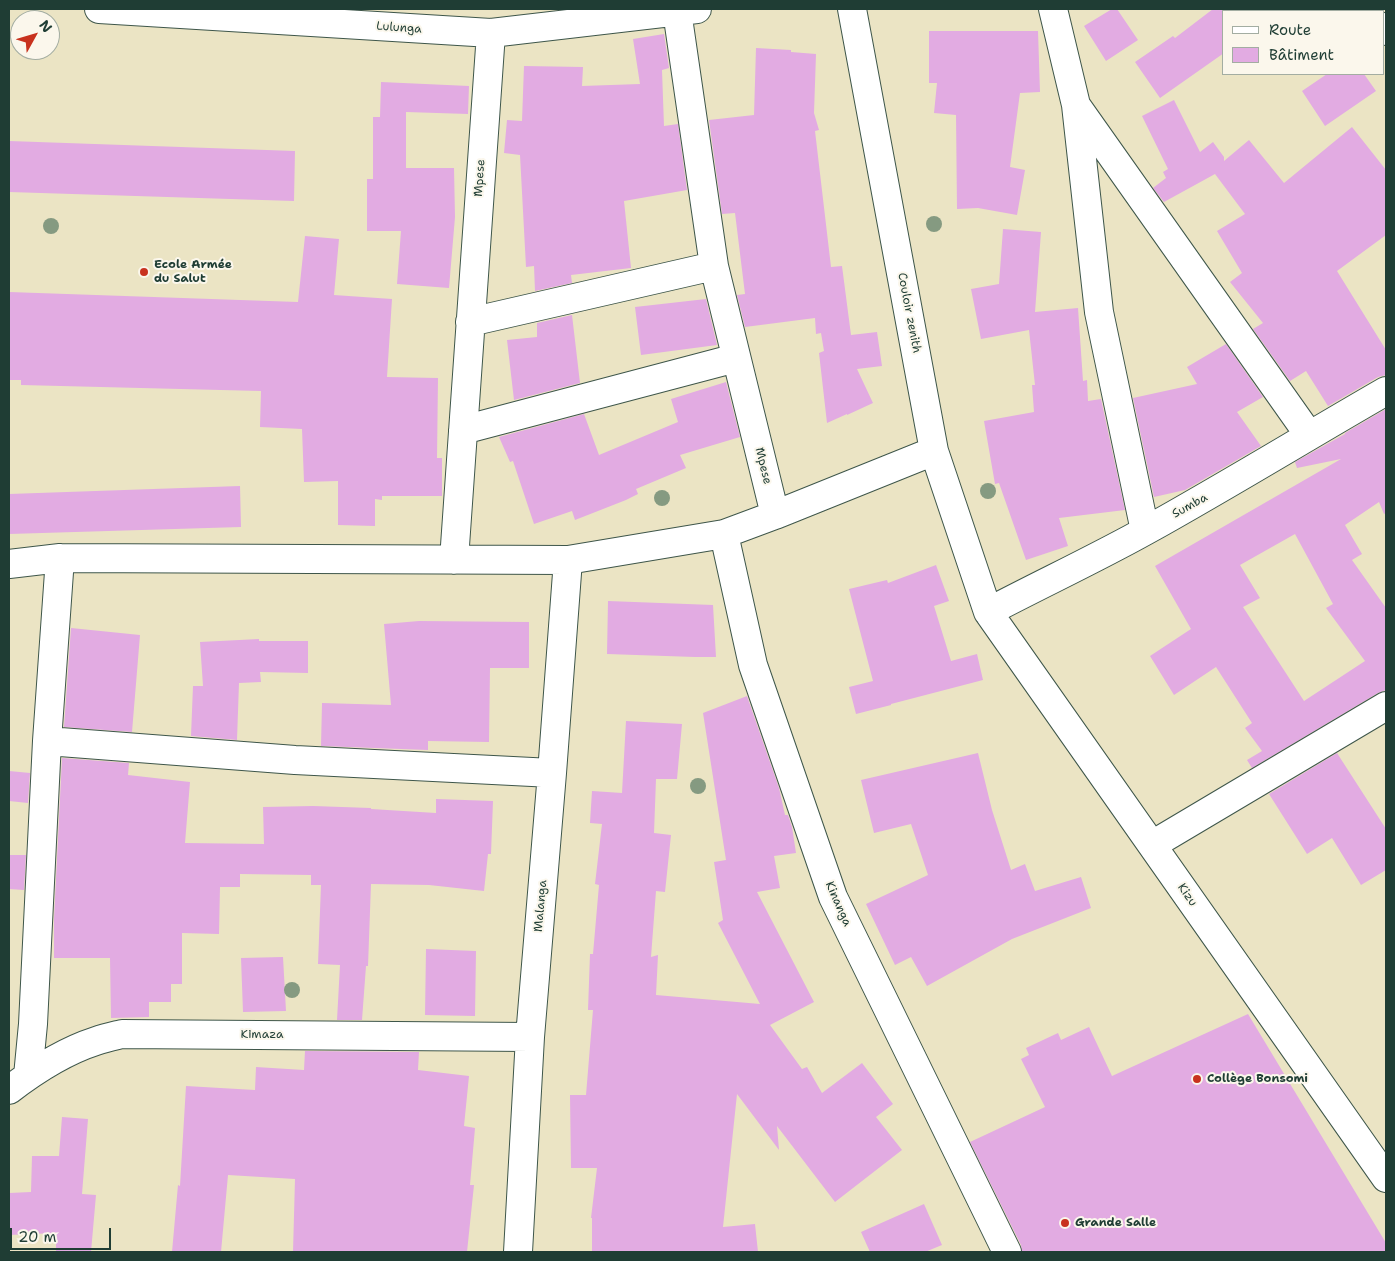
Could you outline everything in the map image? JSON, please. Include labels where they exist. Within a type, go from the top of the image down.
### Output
[{"type":"street","name":"Lulunga","points":[[99,9],[490,33],[687,10]]},
{"type":"street","name":"Couloir zenith","points":[[852,9],[934,450],[988,612]]},
{"type":"street","points":[[1053,9],[1076,105],[1099,312],[1145,531]]},
{"type":"street","name":"Mpese","points":[[687,10],[714,266],[775,516]]},
{"type":"street","name":"Mpese","points":[[454,560],[490,33]]},
{"type":"street","points":[[1076,105],[1309,435]]},
{"type":"street","points":[[470,322],[714,266]]},
{"type":"street","points":[[463,430],[736,358]]},
{"type":"street","name":"Sumba","points":[[988,612],[1145,531],[1254,470],[1309,435],[1386,391]]},
{"type":"street","points":[[9,564],[60,558],[568,560],[724,534],[775,516],[934,450]]},
{"type":"street","name":"Kinanga","points":[[724,534],[753,665],[833,897],[1007,1252]]},
{"type":"street","points":[[18,1083],[33,1024],[47,741],[60,558]]},
{"type":"street","name":"Malanga","points":[[518,1252],[530,1037],[568,560]]},
{"type":"street","name":"Kizu","points":[[988,612],[1386,1178]]},
{"type":"street","points":[[1152,845],[1386,706]]},
{"type":"street","points":[[47,741],[295,760],[552,773]]},
{"type":"street","name":"Kimaza","points":[[18,1083],[74,1049],[122,1034],[530,1037]]},
{"type":"building","points":[[1112,9],[1117,9],[1138,40],[1106,61],[1084,26]]},
{"type":"building","points":[[1213,9],[1224,9],[1222,10],[1222,54],[1160,98],[1135,62],[1173,36],[1175,38]]},
{"type":"building","points":[[929,31],[1038,31],[1040,92],[1020,93],[1010,167],[1025,170],[1017,215],[978,208],[957,209],[956,115],[934,113],[937,83],[929,83]]},
{"type":"building","points":[[664,34],[669,68],[662,70],[664,126],[678,124],[687,190],[624,201],[631,268],[571,275],[572,283],[535,291],[534,266],[526,267],[520,155],[504,153],[507,120],[522,121],[524,66],[583,67],[582,86],[640,84],[633,39]]},
{"type":"building","points":[[756,48],[816,54],[814,113],[819,130],[815,131],[831,267],[842,266],[851,335],[877,332],[882,366],[857,369],[873,403],[827,423],[819,353],[824,351],[821,333],[816,334],[815,318],[745,327],[737,295],[745,294],[735,213],[722,214],[709,120],[754,115]]},
{"type":"building","points":[[1326,75],[1365,75],[1376,91],[1325,126],[1302,91]]},
{"type":"building","points":[[381,82],[469,86],[468,114],[406,112],[406,168],[454,168],[455,217],[449,288],[397,284],[401,231],[367,231],[367,179],[373,179],[373,117],[380,117]]},
{"type":"building","points":[[1174,100],[1200,152],[1213,142],[1224,157],[1224,161],[1249,140],[1284,183],[1352,127],[1386,170],[1386,235],[1337,271],[1386,350],[1386,375],[1378,377],[1328,406],[1306,371],[1290,381],[1253,329],[1263,323],[1230,282],[1242,273],[1217,231],[1245,214],[1215,174],[1164,202],[1153,188],[1166,178],[1163,172],[1168,169],[1142,116]]},
{"type":"building","points":[[9,141],[295,151],[294,201],[9,192]]},
{"type":"building","points":[[1003,229],[1041,232],[1035,312],[1078,308],[1083,381],[1087,380],[1088,401],[1101,399],[1125,510],[1059,518],[1068,546],[1026,560],[999,483],[995,484],[984,421],[1034,412],[1032,385],[1035,385],[1029,330],[981,339],[971,289],[999,284]]},
{"type":"building","points":[[305,236],[339,239],[334,295],[392,299],[387,377],[438,378],[437,458],[442,458],[442,496],[382,496],[382,500],[375,499],[375,526],[338,525],[338,481],[304,482],[302,429],[260,427],[261,391],[21,385],[21,380],[9,380],[9,292],[298,302]]},
{"type":"building","points":[[706,299],[717,345],[641,355],[635,307]]},
{"type":"building","points":[[572,315],[580,383],[514,400],[507,340],[537,337],[537,323]]},
{"type":"building","points":[[1226,344],[1263,397],[1237,412],[1261,446],[1185,490],[1154,497],[1133,398],[1197,384],[1187,367]]},
{"type":"building","points":[[726,382],[740,437],[680,455],[686,468],[636,489],[638,494],[626,500],[575,520],[572,511],[534,524],[513,461],[510,462],[499,437],[584,414],[599,455],[678,422],[671,399]]},
{"type":"building","points":[[1386,409],[1386,513],[1384,514],[1379,502],[1345,525],[1362,554],[1352,560],[1386,608],[1386,690],[1252,768],[1247,760],[1262,751],[1245,728],[1252,723],[1216,667],[1174,695],[1150,656],[1191,629],[1155,566],[1341,459],[1297,468],[1295,462]],"holes":[[[1295,534],[1333,604],[1326,608],[1365,661],[1304,701],[1243,607],[1260,598],[1240,565]]]},
{"type":"building","points":[[240,486],[241,527],[9,534],[9,494]]},
{"type":"building","points":[[936,565],[949,601],[934,606],[951,661],[977,654],[983,680],[856,714],[849,687],[873,681],[849,589],[887,580],[888,583]]},
{"type":"building","points":[[608,601],[713,605],[716,657],[607,654]]},
{"type":"building","points":[[419,621],[529,622],[529,668],[490,668],[489,742],[428,741],[428,750],[321,746],[322,703],[391,705],[384,624]]},
{"type":"building","points":[[71,628],[140,635],[132,732],[64,727]]},
{"type":"building","points":[[259,639],[259,641],[308,641],[308,673],[260,672],[261,682],[239,683],[237,740],[191,736],[193,686],[203,686],[200,642]]},
{"type":"building","points":[[747,696],[779,788],[785,815],[788,815],[792,827],[796,853],[774,856],[780,888],[757,892],[814,1002],[770,1025],[802,1069],[807,1067],[822,1093],[862,1063],[893,1104],[876,1117],[902,1150],[835,1202],[777,1126],[779,1150],[737,1094],[723,1227],[755,1224],[758,1252],[592,1252],[591,1218],[597,1168],[571,1168],[570,1095],[586,1095],[593,1010],[588,1010],[590,954],[593,954],[599,885],[595,884],[602,824],[590,823],[592,791],[622,793],[626,721],[682,724],[677,779],[656,779],[654,833],[671,835],[665,892],[656,891],[651,957],[658,955],[656,995],[760,1004],[718,923],[723,920],[714,862],[726,860],[703,713]]},
{"type":"building","points":[[978,753],[992,810],[1011,870],[1025,864],[1035,891],[1081,877],[1091,908],[1012,939],[927,986],[911,957],[895,965],[866,904],[928,875],[911,824],[874,833],[861,780]]},
{"type":"building","points":[[1337,753],[1386,829],[1386,870],[1361,885],[1332,838],[1307,854],[1269,794]]},
{"type":"building","points":[[62,758],[129,763],[128,775],[190,782],[185,843],[264,844],[263,807],[371,808],[436,813],[436,799],[493,801],[491,854],[488,854],[484,891],[429,885],[371,884],[368,966],[366,966],[362,1020],[337,1020],[340,965],[318,964],[321,885],[311,885],[311,875],[240,874],[240,887],[220,887],[219,934],[182,933],[182,984],[171,984],[171,1002],[149,1002],[149,1017],[111,1018],[110,958],[54,958],[54,919]]},
{"type":"building","points":[[9,771],[30,773],[28,803],[9,801]]},
{"type":"building","points":[[9,855],[26,855],[24,890],[9,889]]},
{"type":"building","points":[[426,949],[476,951],[475,1016],[425,1015]]},
{"type":"building","points":[[283,957],[286,1011],[243,1012],[241,958]]},
{"type":"building","name":"Collège Bonsomi","points":[[1248,1014],[1386,1243],[1386,1252],[1022,1252],[1021,1245],[970,1142],[1045,1107],[1021,1059],[1029,1055],[1026,1048],[1058,1033],[1061,1040],[1089,1027],[1112,1076]]},
{"type":"building","points":[[305,1051],[419,1052],[418,1070],[469,1076],[464,1126],[475,1128],[470,1185],[474,1185],[467,1252],[293,1252],[295,1179],[228,1175],[221,1252],[172,1252],[178,1185],[180,1186],[186,1086],[255,1090],[256,1067],[304,1070]]},
{"type":"building","points":[[62,1117],[88,1119],[82,1194],[96,1195],[91,1252],[56,1252],[56,1233],[9,1235],[9,1193],[31,1192],[32,1156],[59,1156]]},
{"type":"building","points":[[924,1204],[942,1245],[925,1252],[870,1252],[861,1232]]},
{"type":"place","name":"Ecole Armée du Salut","points":[[144,272]]},
{"type":"place","name":"Collège Bonsomi","points":[[1197,1079]]},
{"type":"place","name":"Grande Salle","points":[[1065,1223]]}]
